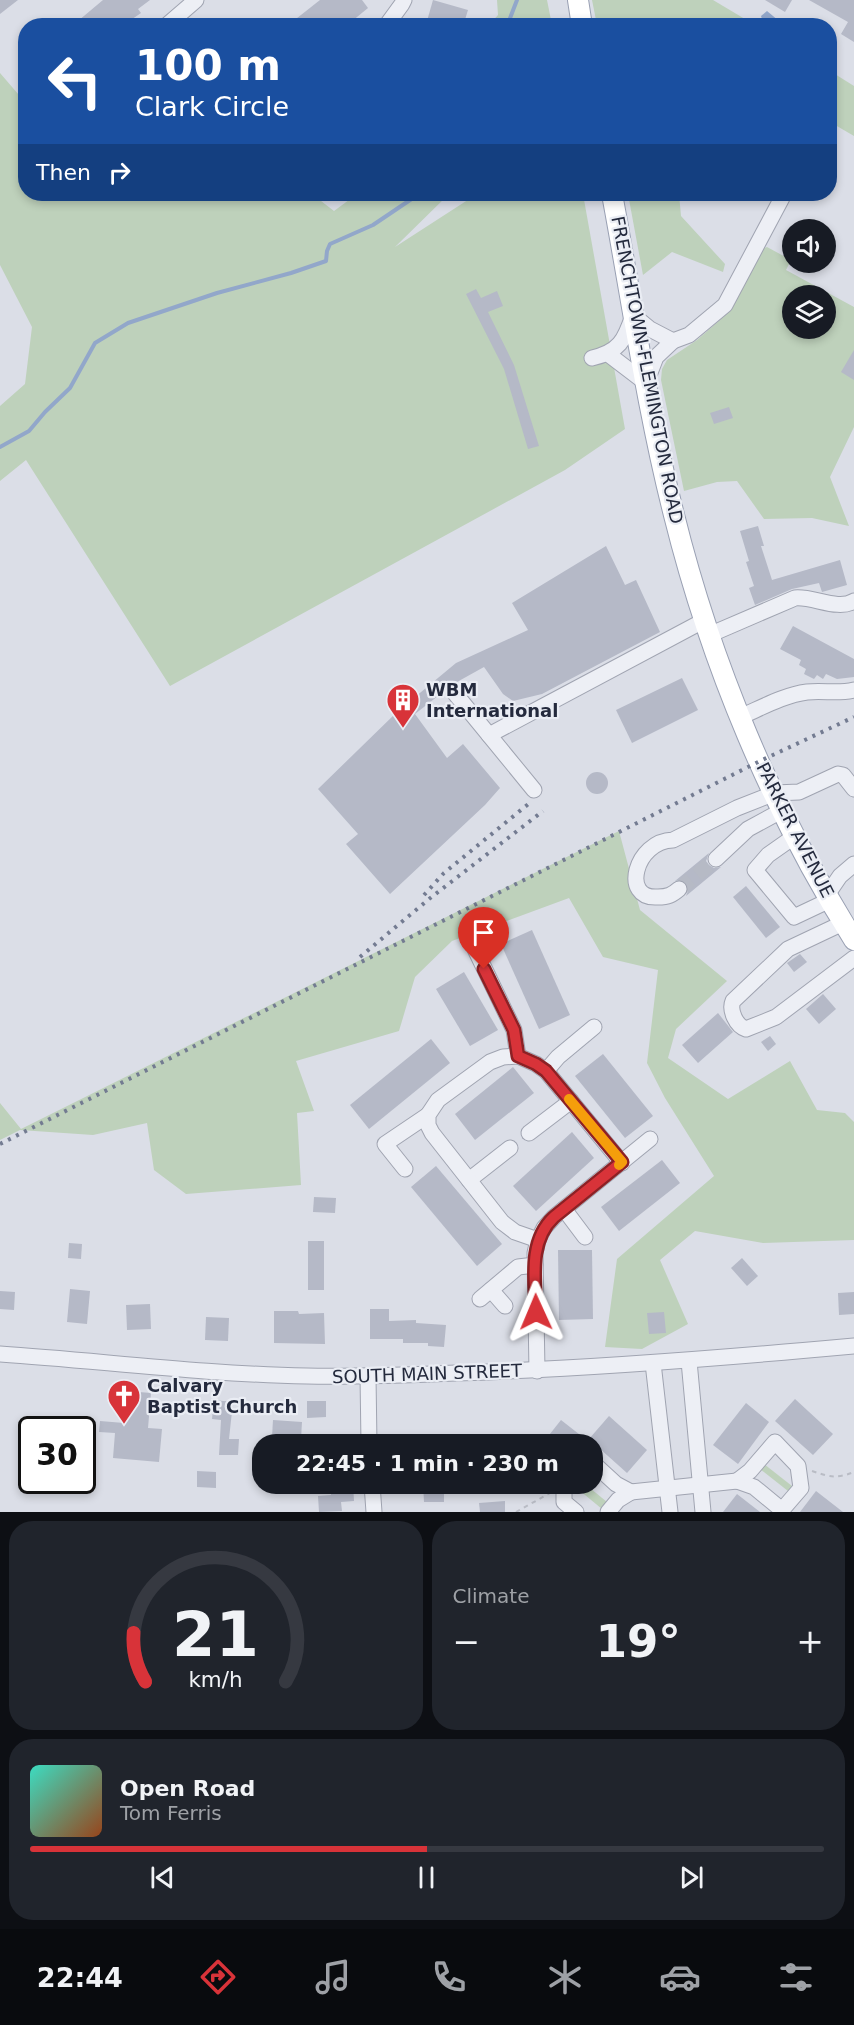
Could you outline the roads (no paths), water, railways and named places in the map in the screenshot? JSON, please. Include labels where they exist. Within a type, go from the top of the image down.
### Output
[{"type":"main road","points":[[578,0],[581,18]]},
{"type":"main road","name":"FRENCHTOWN-FLEMINGTON ROAD","points":[[613,201],[633,315],[671,505],[707,627],[740,717]]},
{"type":"main road","name":"PARKER AVENUE","points":[[740,717],[795,836],[828,898],[851,935]]},
{"type":"street","points":[[175,18],[196,0]]},
{"type":"street","points":[[392,18],[404,0]]},
{"type":"street","points":[[608,354],[646,383],[656,357],[673,341],[689,335],[725,305],[780,201]]},
{"type":"street","points":[[592,357],[608,354],[626,336],[633,315],[661,336],[673,341]]},
{"type":"street","points":[[489,735],[707,627],[795,598],[803,597],[844,604],[854,601]]},
{"type":"street","points":[[740,717],[793,695],[808,692],[840,693],[854,690]]},
{"type":"street","points":[[453,691],[534,790]]},
{"type":"street","points":[[679,889],[670,896],[648,898],[642,894],[636,882],[637,868],[654,844],[662,840],[673,840],[737,808],[778,801],[838,774],[843,775],[854,789]]},
{"type":"street","points":[[716,859],[778,801]]},
{"type":"street","points":[[795,836],[768,855],[755,870],[794,917],[828,898],[840,876],[854,864]]},
{"type":"street","points":[[851,935],[789,949],[733,1001],[732,1011],[741,1028],[746,1029],[776,1017],[854,958]]},
{"type":"street","points":[[474,949],[514,1030],[518,1056]]},
{"type":"street","points":[[546,1071],[558,1057],[594,1027]]},
{"type":"street","points":[[405,1169],[385,1144],[428,1115],[438,1100],[490,1062],[503,1057],[518,1056],[546,1071],[622,1162]]},
{"type":"street","points":[[530,1133],[571,1101]]},
{"type":"street","points":[[428,1115],[428,1125],[432,1133],[508,1228],[538,1240]]},
{"type":"street","points":[[537,1371],[535,1265],[538,1240],[548,1222],[650,1139]]},
{"type":"street","points":[[469,1180],[510,1148]]},
{"type":"street","points":[[564,1209],[585,1237]]},
{"type":"street","points":[[505,1306],[486,1294],[519,1267],[535,1265]]},
{"type":"street","name":"SOUTH MAIN STREET","points":[[0,1354],[216,1371],[304,1376],[368,1376],[537,1371],[653,1364],[854,1346]]},
{"type":"street","points":[[689,1361],[703,1512]]},
{"type":"street","points":[[653,1364],[670,1512]]},
{"type":"street","points":[[368,1376],[369,1434]]},
{"type":"street","points":[[608,1512],[618,1500],[631,1492],[736,1481],[754,1487],[782,1510],[801,1488],[798,1466],[775,1442],[750,1471],[736,1481]]},
{"type":"street","points":[[603,1472],[616,1484],[631,1492]]},
{"type":"street","points":[[373,1494],[374,1512]]},
{"type":"street","points":[[564,1494],[564,1502],[576,1512]]},
{"type":"water","points":[[767,11],[775,18],[762,18]]},
{"type":"waterway","points":[[510,18],[517,0]]},
{"type":"waterway","points":[[0,447],[29,431],[70,388],[95,343],[128,323],[217,293],[326,261],[330,244],[373,225],[409,201]]},
{"type":"tunnel","points":[[679,889],[716,859]]},
{"type":"railway","points":[[0,1144],[760,761],[854,717]]},
{"type":"railway","points":[[424,895],[444,873],[532,801]]},
{"type":"railway","points":[[360,957],[429,899],[543,811]]},
{"type":"place","name":"WBM International","points":[[403,729]]},
{"type":"place","name":"Calvary Baptist Church","points":[[124,1425]]}]
